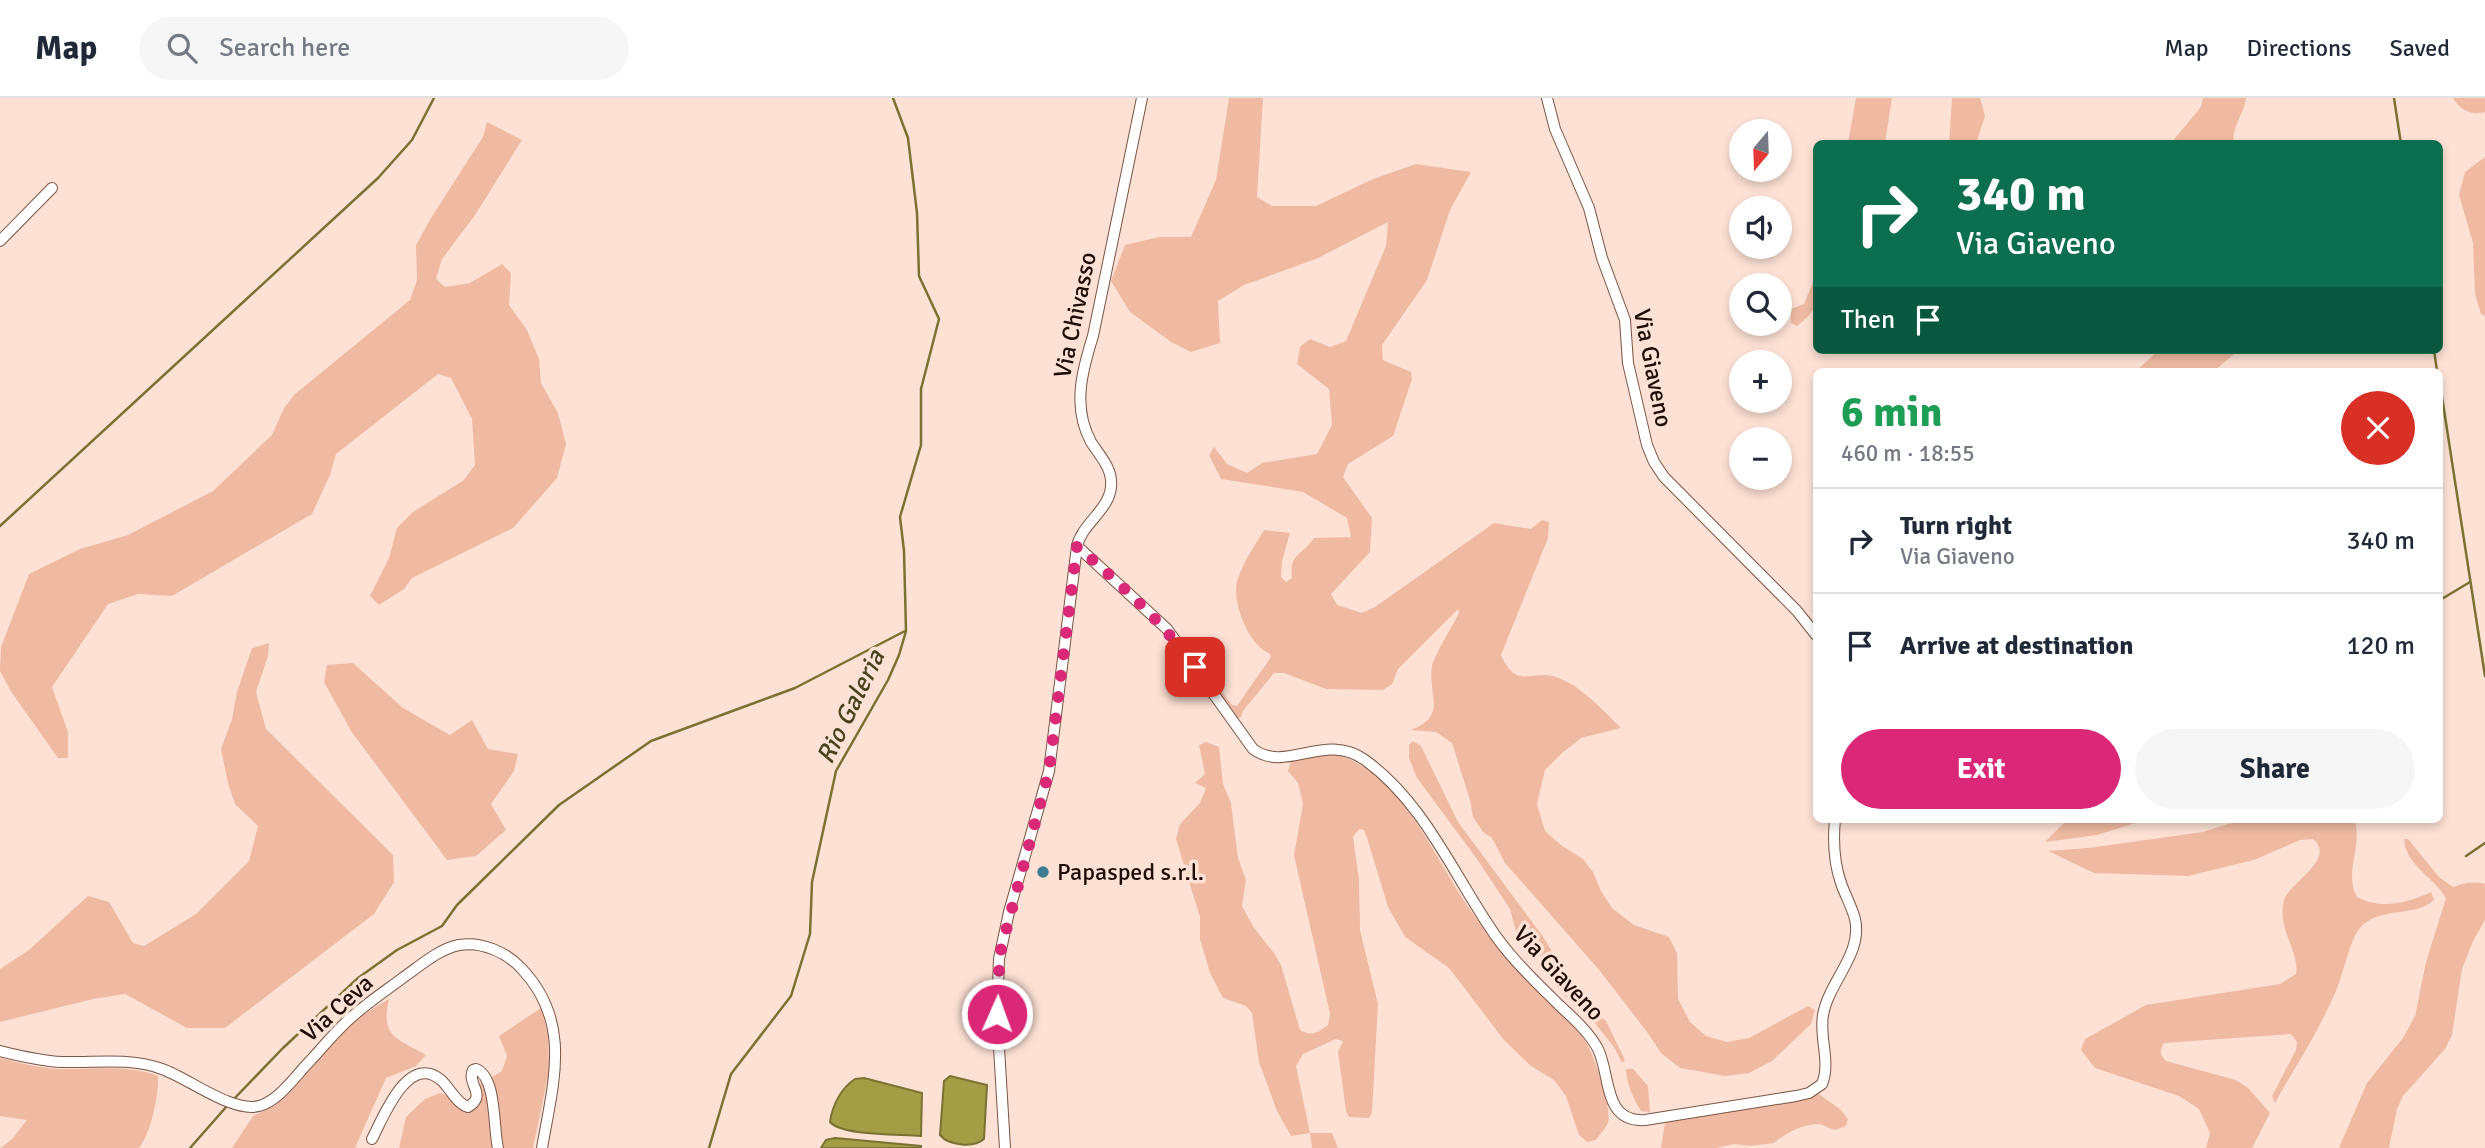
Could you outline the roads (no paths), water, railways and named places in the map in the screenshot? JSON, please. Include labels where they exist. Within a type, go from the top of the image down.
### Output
[{"type":"street","name":"Via Chivasso","points":[[1005,1148],[997,1014],[999,959],[1009,912],[1049,771],[1077,546],[1081,532],[1106,503],[1111,482],[1107,468],[1083,424],[1080,396],[1084,366],[1093,336],[1142,98]]},
{"type":"street","name":"Via Giaveno","points":[[1547,98],[1555,129],[1589,208],[1602,258],[1625,320],[1628,363],[1647,445],[1654,462],[1664,477],[1797,611],[1813,631]]},
{"type":"street","points":[[0,241],[52,188]]},
{"type":"street","name":"Via Giaveno","points":[[1077,546],[1167,629],[1253,749],[1277,758],[1325,749],[1346,750],[1364,760],[1400,794],[1422,818],[1507,952],[1590,1036],[1601,1057],[1615,1108],[1628,1119],[1653,1119],[1796,1096],[1817,1089],[1822,1084],[1826,1065],[1822,1037],[1823,1015],[1853,948],[1856,934],[1855,919],[1836,864],[1835,823]]},
{"type":"street","name":"Via Ceva","points":[[0,1051],[50,1061],[116,1061],[153,1066],[240,1105],[259,1106],[276,1096],[352,1016],[426,960],[456,946],[474,945],[499,952],[520,967],[550,1013],[557,1060],[542,1148]]},
{"type":"street","points":[[372,1139],[397,1093],[414,1075],[424,1073],[437,1077],[461,1104],[468,1107],[477,1097],[470,1075],[472,1070],[476,1069],[484,1074],[491,1092],[498,1148]]},
{"type":"waterway","points":[[0,526],[378,178],[412,140],[434,98]]},
{"type":"waterway","name":"Rio Galeria","points":[[709,1148],[731,1074],[791,996],[810,934],[812,882],[836,771],[888,680],[906,631],[904,551],[900,517],[921,445],[921,389],[939,319],[919,276],[917,213],[908,138],[893,98]]},
{"type":"waterway","points":[[2394,98],[2400,140]]},
{"type":"waterway","points":[[2435,354],[2437,368]]},
{"type":"waterway","points":[[2443,403],[2485,676]]},
{"type":"waterway","points":[[2443,598],[2470,582]]},
{"type":"waterway","points":[[232,1101],[283,1048],[358,978],[397,950],[442,926],[457,905],[559,805],[651,741],[795,688],[905,631]]},
{"type":"waterway","points":[[2466,856],[2485,843]]},
{"type":"waterway","points":[[190,1148],[227,1106]]},
{"type":"place","name":"Papasped s.r.l.","points":[[1043,872]]}]
